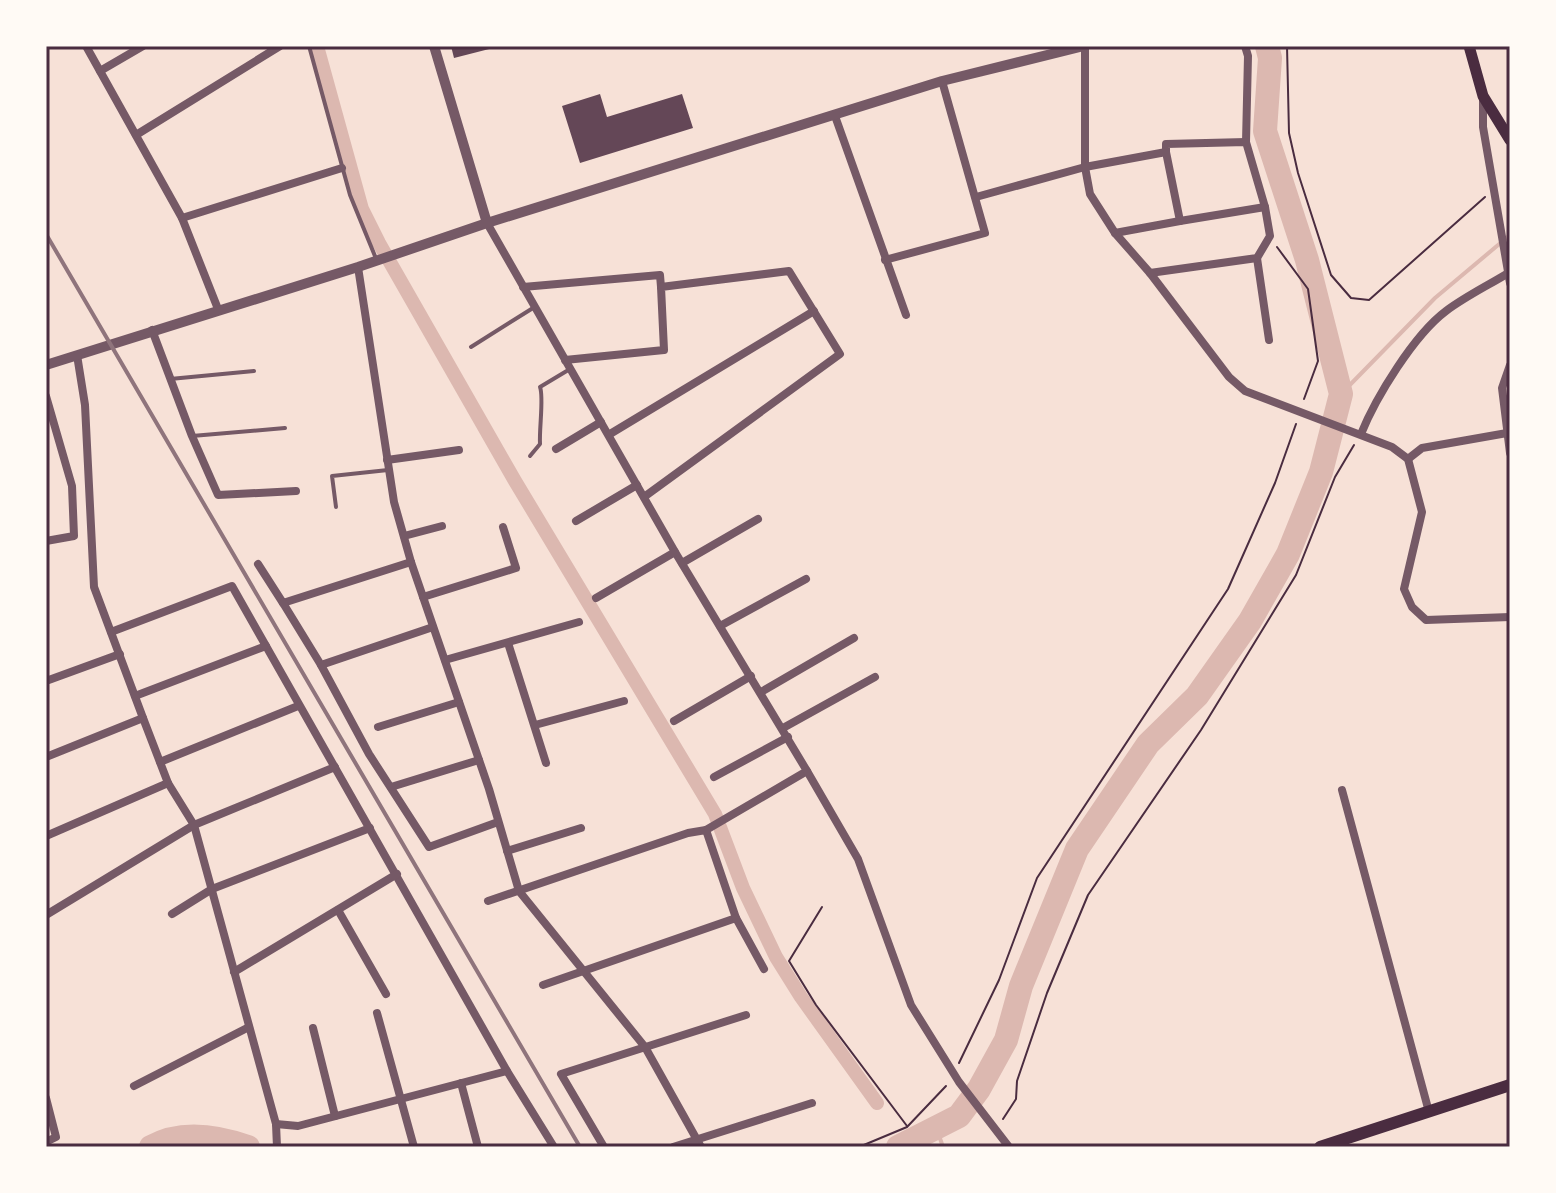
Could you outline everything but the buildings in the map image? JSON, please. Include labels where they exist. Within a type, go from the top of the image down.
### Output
[{"type":"main road","points":[[1469,46],[1483,96],[1510,140]]},
{"type":"main road","points":[[1320,1147],[1510,1085]]},
{"type":"street","points":[[86,46],[182,218],[218,309]]},
{"type":"street","points":[[100,71],[143,46]]},
{"type":"street","points":[[136,135],[280,46]]},
{"type":"street","points":[[434,46],[487,223],[675,552],[783,728],[858,859],[911,1005],[956,1078],[1009,1147]]},
{"type":"street","points":[[46,365],[942,81],[1084,46],[1085,167],[1090,194],[1115,233],[1150,273],[1229,377],[1245,391],[1392,447],[1408,459],[1422,512],[1404,589],[1412,607],[1426,620],[1510,617]]},
{"type":"street","points":[[1245,46],[1248,56],[1246,142],[1270,236],[1257,258],[1269,340]]},
{"type":"street","points":[[885,260],[985,233],[942,81]]},
{"type":"street","points":[[1358,433],[1401,361],[1443,314],[1508,273],[1483,127],[1483,96]]},
{"type":"street","points":[[835,116],[906,315]]},
{"type":"street","points":[[1180,221],[1166,144],[1246,142]]},
{"type":"street","points":[[976,197],[1085,167],[1166,152]]},
{"type":"street","points":[[182,218],[342,168]]},
{"type":"street","points":[[1115,233],[1265,207]]},
{"type":"street","points":[[1150,273],[1257,258]]},
{"type":"street","points":[[358,267],[388,465],[404,536],[519,891],[645,1047],[698,1143]]},
{"type":"street","points":[[644,497],[840,354],[789,271],[661,287]]},
{"type":"street","points":[[523,287],[660,275],[664,350],[565,360]]},
{"type":"street","points":[[610,434],[814,311]]},
{"type":"street","points":[[152,330],[218,495],[296,491]]},
{"type":"street","points":[[77,355],[85,405],[94,587],[168,783],[194,825],[276,1124],[277,1144]]},
{"type":"street","points":[[1510,365],[1502,388],[1510,453]]},
{"type":"street","points":[[46,396],[72,486],[74,536],[46,541]]},
{"type":"street","points":[[556,449],[601,422]]},
{"type":"street","points":[[1408,459],[1422,448],[1507,433]]},
{"type":"street","points":[[388,465],[459,450]]},
{"type":"street","points":[[576,521],[637,485]]},
{"type":"street","points":[[682,563],[758,519]]},
{"type":"street","points":[[404,536],[442,526]]},
{"type":"street","points":[[423,597],[516,568],[503,527]]},
{"type":"street","points":[[596,598],[675,552]]},
{"type":"street","points":[[283,603],[411,562]]},
{"type":"street","points":[[258,564],[321,665],[369,754],[429,847],[498,822]]},
{"type":"street","points":[[720,626],[806,579]]},
{"type":"street","points":[[111,632],[232,586],[507,1071],[554,1147]]},
{"type":"street","points":[[445,660],[579,622]]},
{"type":"street","points":[[321,665],[433,627]]},
{"type":"street","points":[[761,692],[854,638]]},
{"type":"street","points":[[508,643],[546,763]]},
{"type":"street","points":[[135,696],[266,646]]},
{"type":"street","points":[[47,679],[120,654]]},
{"type":"street","points":[[674,721],[751,676]]},
{"type":"street","points":[[783,728],[875,677]]},
{"type":"street","points":[[535,725],[624,701]]},
{"type":"street","points":[[378,727],[459,702]]},
{"type":"street","points":[[160,762],[298,706]]},
{"type":"street","points":[[46,757],[143,718]]},
{"type":"street","points":[[714,777],[788,737]]},
{"type":"street","points":[[391,787],[479,760]]},
{"type":"street","points":[[46,915],[194,825],[335,767]]},
{"type":"street","points":[[488,901],[688,833],[706,830],[807,771]]},
{"type":"street","points":[[46,836],[168,783]]},
{"type":"street","points":[[1342,790],[1429,1112]]},
{"type":"street","points":[[172,914],[212,889],[370,828]]},
{"type":"street","points":[[507,851],[581,828]]},
{"type":"street","points":[[706,830],[736,918],[764,969]]},
{"type":"street","points":[[234,972],[397,874]]},
{"type":"street","points":[[338,910],[386,994]]},
{"type":"street","points":[[543,985],[736,918]]},
{"type":"street","points":[[377,1013],[414,1147]]},
{"type":"street","points":[[604,1147],[561,1074],[746,1015]]},
{"type":"street","points":[[134,1086],[249,1027]]},
{"type":"street","points":[[313,1028],[335,1116]]},
{"type":"street","points":[[276,1124],[298,1126],[507,1071]]},
{"type":"street","points":[[461,1083],[478,1147]]},
{"type":"street","points":[[46,1098],[56,1137],[46,1142]]},
{"type":"street","points":[[673,1147],[698,1143],[812,1103]]},
{"type":"lane","points":[[309,46],[350,195],[378,261]]},
{"type":"lane","points":[[471,347],[534,308]]},
{"type":"lane","points":[[530,456],[540,444],[539,419],[543,395],[540,387],[570,369]]},
{"type":"lane","points":[[170,379],[254,371]]},
{"type":"lane","points":[[192,436],[285,428]]},
{"type":"lane","points":[[336,507],[332,476],[388,465]]},
{"type":"path","points":[[1287,46],[1289,133],[1298,173],[1331,275],[1351,298],[1369,300],[1486,196],[1493,186]]},
{"type":"path","points":[[859,1147],[907,1127],[956,1078],[999,980],[1037,878],[1228,589],[1304,412],[1318,361],[1308,289],[1270,236]]},
{"type":"path","points":[[995,1128],[1016,1099],[1017,1081],[1047,993],[1088,895],[1201,730],[1296,575],[1335,477],[1358,433]]},
{"type":"path","points":[[822,907],[789,961],[816,1005],[907,1127]]},
{"type":"waterway","points":[[317,46],[362,209],[379,243],[515,481],[715,814],[743,888],[776,957],[877,1103]]},
{"type":"waterway","points":[[898,1147],[959,1116],[979,1089],[1006,1040],[1021,986],[1077,849],[1148,744],[1197,696],[1250,621],[1288,554],[1321,472],[1341,394],[1307,260],[1265,131],[1270,58],[1267,46]]},
{"type":"waterway","points":[[1341,394],[1435,298],[1510,235]]},
{"type":"waterway","points":[[936,1127],[943,1147]]},
{"type":"waterway","points":[[151,1147],[174,1138],[199,1136],[248,1147]]},
{"type":"railway","points":[[46,234],[580,1147]]}]
